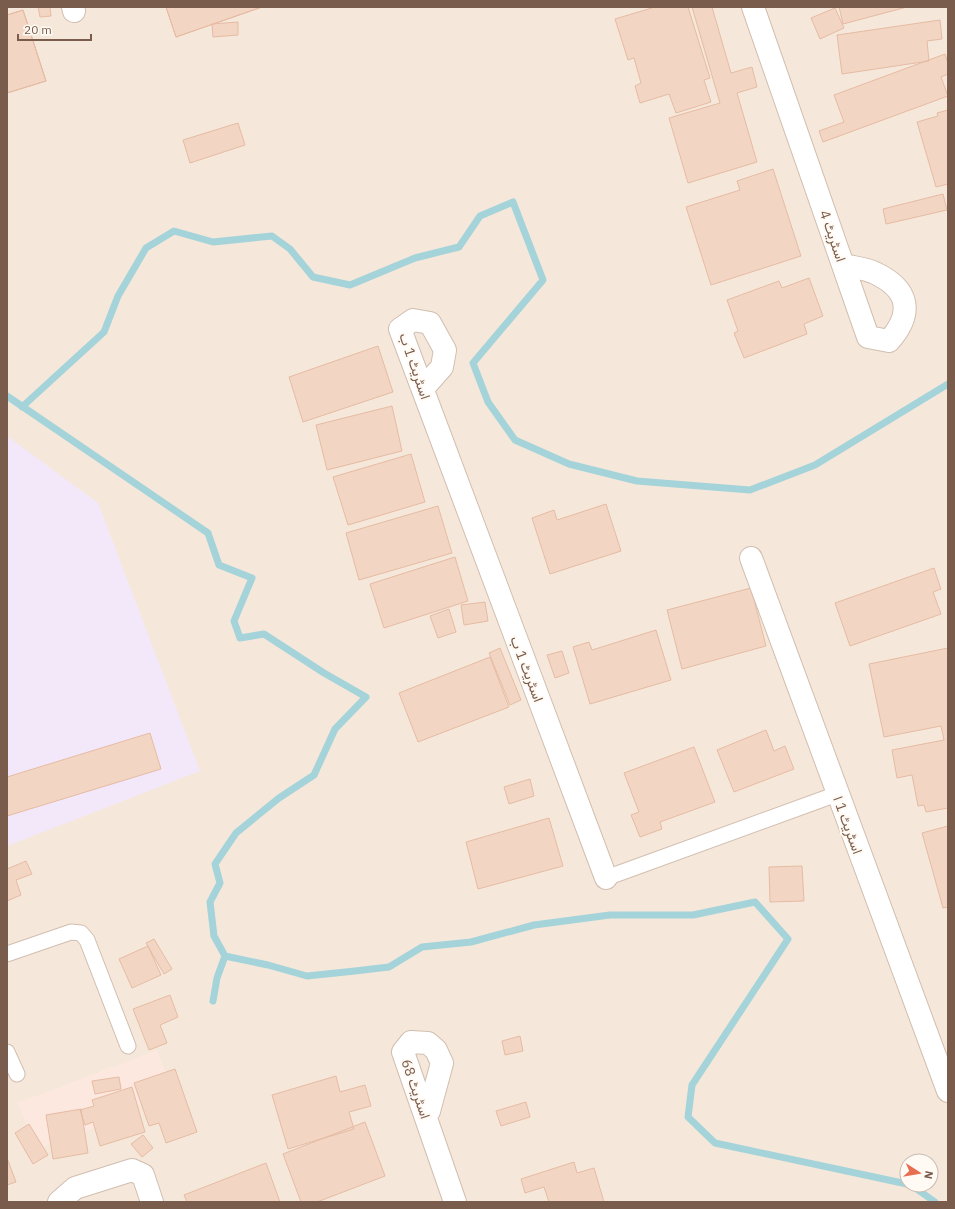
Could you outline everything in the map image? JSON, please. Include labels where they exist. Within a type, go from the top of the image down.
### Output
[{"type":"street","name":"اسٹریٹ 4","points":[[752,7],[868,337],[889,341],[900,328],[905,305],[900,289],[874,272],[848,266]]},
{"type":"street","name":"اسٹریٹ 1 ب","points":[[426,385],[442,367],[445,350],[430,323],[413,320],[400,329],[606,878]]},
{"type":"street","name":"اسٹریٹ 1 ا","points":[[751,558],[948,1091]]},
{"type":"street","name":"اسٹریٹ 68","points":[[429,1111],[442,1063],[436,1050],[428,1043],[411,1042],[403,1052],[455,1202]]},
{"type":"street","points":[[59,1202],[75,1188],[132,1170],[143,1175],[152,1202]]},
{"type":"lane","name":"اسٹریٹ 1 ب","points":[[606,878],[837,794]]},
{"type":"lane","points":[[7,954],[70,932],[81,933],[87,940],[128,1046]]},
{"type":"lane","points":[[7,1052],[17,1074]]},
{"type":"shaded area","points":[[7,7],[948,7],[948,1202],[7,1202]]},
{"type":"shaded area","points":[[7,436],[98,503],[200,771],[7,846]]},
{"type":"shaded area","points":[[157,1050],[173,1091],[132,1108],[130,1114],[36,1150],[18,1103]]},
{"type":"building","points":[[38,7],[50,7],[51,16],[40,17]]},
{"type":"building","points":[[166,7],[262,7],[176,37]]},
{"type":"building","points":[[166,7],[262,7],[176,37]]},
{"type":"building","points":[[655,7],[688,7],[710,78],[704,80],[711,102],[676,113],[669,94],[640,103],[635,86],[641,83],[634,58],[628,60],[615,19]]},
{"type":"building","points":[[692,7],[712,7],[731,73],[752,67],[757,87],[737,93],[757,162],[688,183],[669,118],[720,103]]},
{"type":"building","points":[[839,7],[907,7],[843,24]]},
{"type":"building","points":[[835,8],[844,28],[820,39],[811,18]]},
{"type":"building","points":[[23,10],[46,81],[7,93],[7,15]]},
{"type":"building","points":[[23,10],[46,81],[7,93],[7,15]]},
{"type":"building","points":[[940,20],[942,39],[927,41],[929,61],[842,74],[837,35]]},
{"type":"building","points":[[238,22],[238,35],[213,37],[212,24]]},
{"type":"building","points":[[945,54],[948,64],[948,74],[941,77],[948,96],[823,142],[819,131],[844,122],[834,95]]},
{"type":"building","points":[[948,110],[948,184],[936,187],[917,122],[938,116],[937,113]]},
{"type":"building","points":[[238,123],[245,145],[190,163],[183,140]]},
{"type":"building","points":[[773,169],[801,256],[711,285],[686,207],[740,190],[737,181]]},
{"type":"building","points":[[943,194],[947,210],[886,224],[883,209]]},
{"type":"building","points":[[809,278],[823,316],[804,324],[807,334],[744,358],[734,333],[738,331],[727,300],[779,281],[782,288]]},
{"type":"building","points":[[378,346],[393,392],[303,422],[289,377]]},
{"type":"building","points":[[392,406],[402,451],[327,470],[316,425]]},
{"type":"building","points":[[411,454],[425,502],[348,525],[333,477]]},
{"type":"building","points":[[606,504],[621,551],[550,574],[532,518],[554,510],[557,520]]},
{"type":"building","points":[[438,506],[452,553],[359,580],[346,533]]},
{"type":"building","points":[[455,557],[468,601],[384,628],[370,584]]},
{"type":"building","points":[[934,568],[941,589],[933,592],[941,614],[850,646],[835,603]]},
{"type":"building","points":[[751,588],[766,646],[682,669],[667,610]]},
{"type":"building","points":[[485,602],[488,621],[464,625],[461,605]]},
{"type":"building","points":[[449,609],[456,632],[438,638],[430,616]]},
{"type":"building","points":[[656,630],[671,680],[590,704],[573,647],[589,642],[592,650]]},
{"type":"building","points":[[500,648],[521,700],[510,705],[489,653]]},
{"type":"building","points":[[948,648],[948,808],[926,812],[924,805],[918,806],[912,775],[897,778],[892,750],[944,740],[941,726],[884,737],[869,664]]},
{"type":"building","points":[[562,651],[569,673],[555,678],[547,655]]},
{"type":"building","points":[[490,657],[509,707],[418,742],[399,693]]},
{"type":"building","points":[[766,730],[774,751],[785,746],[794,769],[734,792],[717,750]]},
{"type":"building","points":[[150,733],[161,769],[7,816],[7,777]]},
{"type":"building","points":[[694,747],[715,802],[660,822],[662,829],[640,837],[631,815],[639,812],[624,773]]},
{"type":"building","points":[[530,779],[534,796],[509,804],[504,787]]},
{"type":"building","points":[[549,818],[563,866],[478,889],[466,842]]},
{"type":"building","points":[[948,826],[948,907],[943,908],[922,833]]},
{"type":"building","points":[[26,861],[32,874],[16,880],[21,895],[7,901],[7,869]]},
{"type":"building","points":[[802,866],[804,901],[770,902],[769,867]]},
{"type":"building","points":[[154,939],[172,969],[164,974],[146,943]]},
{"type":"building","points":[[148,946],[161,975],[132,988],[119,959]]},
{"type":"building","points":[[170,995],[178,1017],[160,1025],[167,1043],[149,1050],[133,1009]]},
{"type":"building","points":[[520,1036],[523,1051],[505,1055],[502,1041]]},
{"type":"building","points":[[175,1069],[197,1132],[166,1143],[159,1123],[149,1126],[134,1083]]},
{"type":"building","points":[[336,1076],[340,1092],[365,1085],[371,1106],[349,1112],[354,1129],[288,1149],[272,1095]]},
{"type":"building","points":[[119,1077],[121,1089],[95,1094],[92,1081]]},
{"type":"building","points":[[132,1087],[145,1132],[100,1146],[93,1122],[85,1125],[80,1110],[94,1106],[92,1100]]},
{"type":"building","points":[[526,1102],[530,1117],[501,1126],[496,1111]]},
{"type":"building","points":[[81,1109],[88,1153],[53,1159],[46,1115]]},
{"type":"building","points":[[365,1122],[385,1176],[317,1202],[301,1202],[283,1154]]},
{"type":"building","points":[[29,1124],[48,1155],[33,1164],[15,1133]]},
{"type":"building","points":[[143,1135],[153,1148],[142,1157],[131,1144]]},
{"type":"building","points":[[7,1158],[16,1182],[7,1185]]},
{"type":"building","points":[[574,1162],[577,1173],[594,1168],[604,1202],[549,1202],[544,1187],[525,1193],[521,1179]]},
{"type":"building","points":[[266,1163],[280,1202],[187,1202],[184,1195]]},
{"type":"waterway","points":[[22,407],[104,332],[118,296],[146,248],[174,231],[213,242],[272,236],[290,249],[313,277],[350,285],[415,258],[459,247],[480,216],[513,202],[543,280],[473,363],[488,402],[515,440],[569,464],[637,481],[750,490],[815,465],[948,384]]},
{"type":"waterway","points":[[7,396],[208,533],[219,565],[252,578],[234,621],[240,638],[264,634],[324,673],[366,697],[335,729],[314,775],[279,798],[236,833],[215,864],[220,883],[210,902],[214,936],[225,956],[217,978],[213,1001]]},
{"type":"waterway","points":[[225,956],[268,965],[307,976],[389,967],[422,947],[471,942],[534,925],[610,915],[693,915],[755,902],[788,939],[692,1085],[688,1117],[715,1143],[899,1182]]},
{"type":"waterway","points":[[922,1193],[935,1202]]}]
